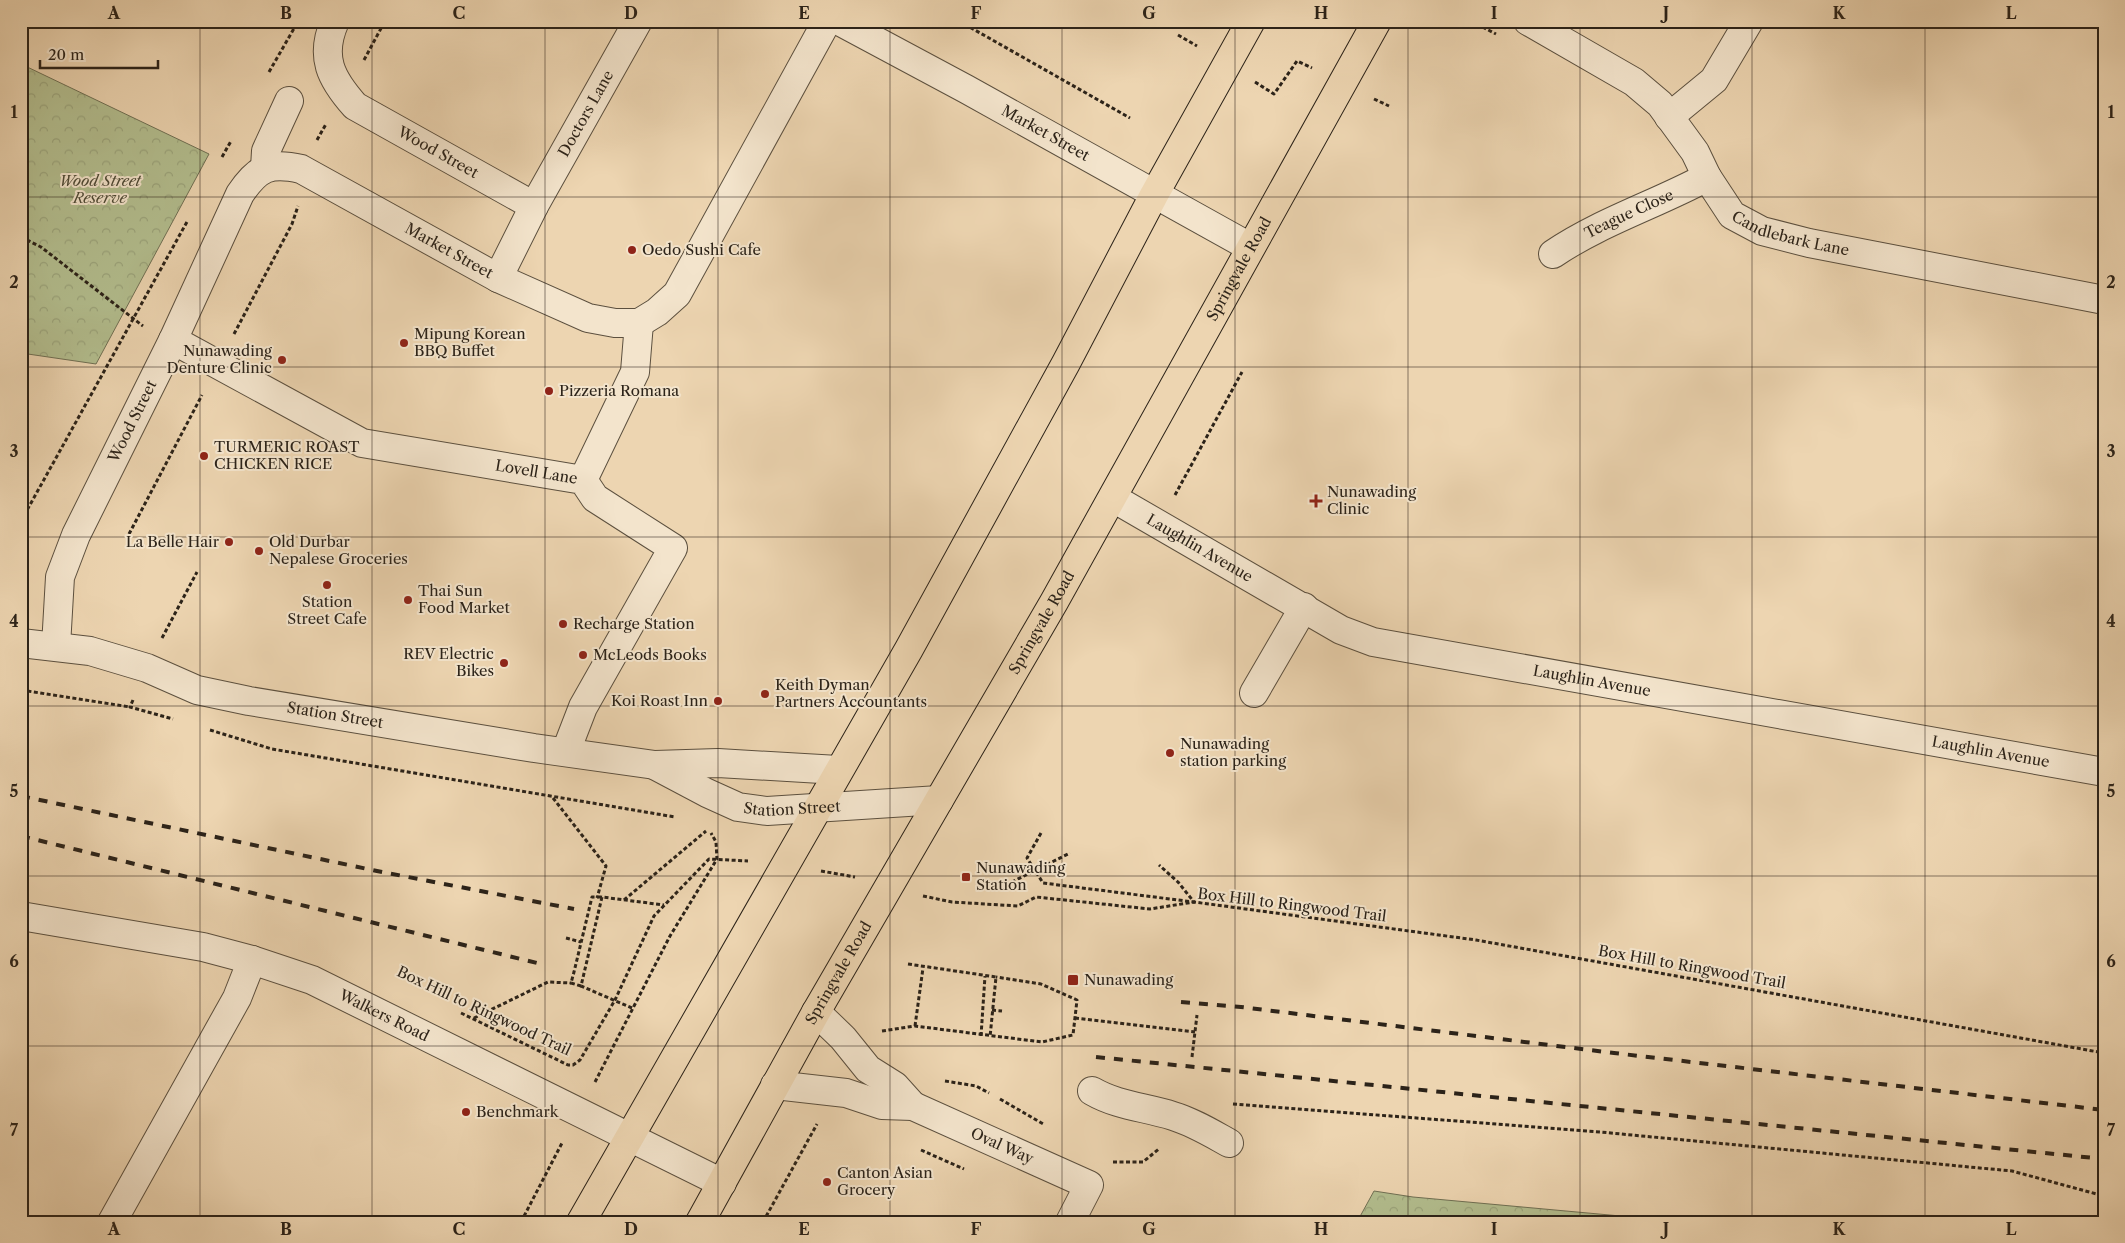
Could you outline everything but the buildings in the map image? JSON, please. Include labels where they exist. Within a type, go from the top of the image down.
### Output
[{"type":"highway","points":[[581,1222],[783,866],[909,649],[1006,473],[1154,195],[1251,21]]},
{"type":"highway","name":"Springvale Road","points":[[700,1222],[816,1012],[1113,498],[1377,21]]},
{"type":"street","name":"Wood Street","points":[[335,21],[330,32],[326,57],[338,87],[355,106],[534,206]]},
{"type":"street","name":"Doctors Lane","points":[[534,206],[638,21]]},
{"type":"street","points":[[583,480],[634,372],[639,323],[658,312],[677,294],[827,21]]},
{"type":"street","name":"Market Street","points":[[839,21],[966,89],[1250,248]]},
{"type":"street","name":"Candlebark Lane","points":[[1528,21],[1634,82],[1660,104],[1695,152],[1707,177],[1732,215],[1762,232],[2104,300]]},
{"type":"street","points":[[1670,117],[1714,80],[1748,21]]},
{"type":"street","points":[[265,168],[266,151],[289,101]]},
{"type":"street","name":"Market Street","points":[[265,168],[280,164],[307,173],[498,278],[588,318],[615,323],[639,323]]},
{"type":"street","name":"Wood Street","points":[[56,646],[60,577],[76,535],[173,340],[240,194],[250,179],[265,168]]},
{"type":"street","name":"Teague Close","points":[[1553,254],[1572,242],[1707,177]]},
{"type":"street","points":[[498,278],[534,206]]},
{"type":"street","name":"Lovell Lane","points":[[173,340],[362,443],[583,480],[595,498],[673,548],[583,707],[566,751]]},
{"type":"street","name":"Laughlin Avenue","points":[[1113,498],[1341,630],[1373,642],[1408,650],[2104,772]]},
{"type":"street","points":[[1254,693],[1304,607]]},
{"type":"street","name":"Station Street","points":[[21,643],[90,651],[147,668],[197,690],[249,701],[655,765],[718,762],[838,770]]},
{"type":"street","name":"Station Street","points":[[655,765],[707,793],[738,807],[768,811],[939,800]]},
{"type":"street","name":"Walkers Road","points":[[21,916],[203,947],[252,960],[312,980],[722,1183]]},
{"type":"street","points":[[112,1222],[238,998],[252,960]]},
{"type":"street","name":"Oval Way","points":[[816,1012],[843,1038],[868,1069],[895,1086],[913,1106]]},
{"type":"street","name":"Oval Way","points":[[775,1085],[846,1093],[882,1105],[913,1106],[1089,1185],[1070,1222]]},
{"type":"street","points":[[1092,1091],[1126,1106],[1173,1116],[1206,1129],[1228,1143]]},
{"type":"path","points":[[268,74],[298,21]]},
{"type":"path","points":[[129,534],[292,224],[307,173],[312,148],[385,21]]},
{"type":"path","points":[[959,21],[1130,118]]},
{"type":"path","points":[[1178,35],[1274,94],[1298,61],[1388,106]]},
{"type":"path","points":[[220,161],[235,135]]},
{"type":"path","points":[[21,521],[191,214]]},
{"type":"path","points":[[21,237],[41,247],[146,329],[173,340]]},
{"type":"path","points":[[1156,524],[1178,490],[1242,372]]},
{"type":"path","points":[[21,690],[130,707]]},
{"type":"path","points":[[473,782],[676,818]]},
{"type":"path","points":[[553,797],[606,866],[597,898]]},
{"type":"path","points":[[521,1222],[681,915],[717,859],[716,842],[709,829],[702,825]]},
{"type":"path","points":[[624,900],[709,829]]},
{"type":"path","points":[[1041,833],[1027,858],[1043,883],[1194,902]]},
{"type":"path","points":[[1006,885],[1070,853]]},
{"type":"path","name":"Box Hill to Ringwood Trail","points":[[456,1010],[568,1065],[573,1065],[580,1060],[615,1000],[654,916],[709,859],[717,859],[839,874],[934,899],[962,903],[1018,906],[1036,897],[1150,909],[1194,902],[1476,940],[2104,1053]]},
{"type":"path","points":[[1159,865],[1178,882],[1194,902]]},
{"type":"path","points":[[571,983],[592,897],[664,905]]},
{"type":"path","points":[[581,986],[602,897]]},
{"type":"path","points":[[566,938],[581,942]]},
{"type":"path","points":[[879,1032],[915,1026],[980,1036],[1042,1042],[1073,1035],[1077,1000],[1041,984],[922,968],[908,964]]},
{"type":"path","points":[[915,1026],[922,968]]},
{"type":"path","points":[[980,1036],[985,976]]},
{"type":"path","points":[[990,1037],[996,977]]},
{"type":"path","points":[[474,1018],[548,982],[571,983],[581,986],[632,1008]]},
{"type":"path","points":[[992,1010],[1002,1011]]},
{"type":"path","points":[[1192,1057],[1197,1015]]},
{"type":"path","points":[[1075,1018],[1195,1032]]},
{"type":"path","points":[[1000,1099],[1048,1126]]},
{"type":"path","points":[[1108,1161],[1143,1162],[1152,1156],[1186,1122],[1210,1107],[1231,1104],[1600,1132],[2012,1171],[2104,1196]]},
{"type":"green space","name":"Wood Street Reserve","points":[[21,64],[209,154],[96,364],[21,353]]},
{"type":"green space","points":[[1374,1191],[1413,1197],[1686,1222],[1357,1222]]},
{"type":"railway","points":[[21,796],[377,871],[574,909]]},
{"type":"railway","points":[[21,836],[537,963]]},
{"type":"railway","points":[[1181,1002],[1241,1007],[2104,1110]]},
{"type":"railway","points":[[1096,1057],[2104,1159]]},
{"type":"place","name":"Oedo Sushi Cafe","points":[[632,250]]},
{"type":"place","name":"Mipung Korean BBQ Buffet","points":[[404,343]]},
{"type":"place","name":"Nunawading Denture Clinic","points":[[282,360]]},
{"type":"place","name":"Pizzeria Romana","points":[[549,391]]},
{"type":"place","name":"TURMERIC ROAST CHICKEN RICE","points":[[204,456]]},
{"type":"place","name":"Nunawading Clinic","points":[[1316,501]]},
{"type":"place","name":"La Belle Hair","points":[[229,542]]},
{"type":"place","name":"Old Durbar Nepalese Groceries","points":[[259,551]]},
{"type":"place","name":"Station Street Cafe","points":[[327,585]]},
{"type":"place","name":"Thai Sun Food Market","points":[[408,600]]},
{"type":"place","name":"Recharge Station","points":[[563,624]]},
{"type":"place","name":"McLeods Books","points":[[583,655]]},
{"type":"place","name":"REV Electric Bikes","points":[[504,663]]},
{"type":"place","name":"Keith Dyman Partners Accountants","points":[[765,694]]},
{"type":"place","name":"Koi Roast Inn","points":[[718,701]]},
{"type":"place","name":"Nunawading station parking","points":[[1170,753]]},
{"type":"place","name":"Nunawading Station","points":[[966,877]]},
{"type":"place","name":"Nunawading","points":[[1073,980]]},
{"type":"place","name":"Benchmark","points":[[466,1112]]},
{"type":"place","name":"Canton Asian Grocery","points":[[827,1182]]}]
